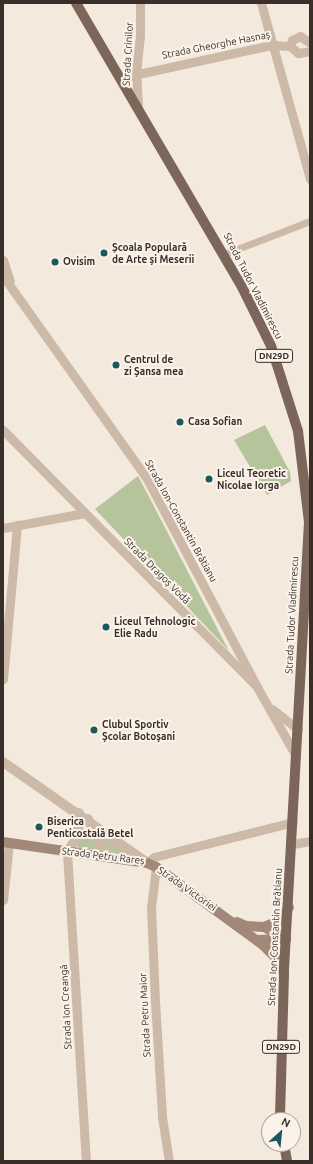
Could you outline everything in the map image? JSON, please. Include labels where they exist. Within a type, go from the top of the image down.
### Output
[{"type":"main road","name":"Strada Tudor Vladimirescu","points":[[76,3],[224,254],[271,346],[298,432],[309,522],[308,578],[296,756]]},
{"type":"main road","name":"Strada Ion-Constantin Brătianu","points":[[280,1112],[284,974],[290,905],[296,756]]},
{"type":"main road","name":"Strada Petru Rareș","points":[[6,843],[112,857],[152,865]]},
{"type":"main road","name":"Strada Victoriei","points":[[152,865],[233,921],[257,940],[279,961],[284,974]]},
{"type":"main road","points":[[264,927],[281,920],[290,905]]},
{"type":"main road","name":"Strada Victoriei","points":[[233,921],[246,926],[264,927],[286,939]]},
{"type":"main road","points":[[257,940],[274,942],[286,939]]},
{"type":"street","name":"Strada Crinilor","points":[[138,106],[136,73],[140,36],[140,3]]},
{"type":"street","points":[[260,3],[271,45],[307,155],[310,179]]},
{"type":"street","points":[[290,46],[292,40],[300,36],[310,43]]},
{"type":"street","name":"Strada Gheorghe Hasnaș","points":[[120,78],[136,73],[271,45],[290,46],[298,53],[310,50]]},
{"type":"street","points":[[224,254],[310,221]]},
{"type":"street","points":[[3,260],[11,283]]},
{"type":"street","name":"Strada Ion-Constantin Brătianu","points":[[3,276],[11,283],[146,477],[257,687]]},
{"type":"street","name":"Strada Dragoș Vodă","points":[[3,430],[257,687],[296,756]]},
{"type":"street","points":[[3,528],[17,524],[85,513]]},
{"type":"street","points":[[3,679],[17,524]]},
{"type":"street","points":[[269,707],[298,729]]},
{"type":"street","name":"Strada Victoriei","points":[[3,762],[79,813],[152,865]]},
{"type":"street","points":[[67,852],[78,837],[80,829],[79,813]]},
{"type":"street","points":[[88,820],[97,840],[112,857]]},
{"type":"street","name":"Strada Petru Rareș","points":[[152,865],[154,857],[293,822]]},
{"type":"street","points":[[293,844],[310,840]]},
{"type":"street","points":[[3,900],[6,843]]},
{"type":"street","name":"Strada Ion Creangă","points":[[67,852],[86,1161]]},
{"type":"street","name":"Strada Petru Maior","points":[[152,865],[151,906],[155,1001],[162,1117],[169,1161]]},
{"type":"green space","points":[[265,425],[290,472],[291,481],[267,495],[234,440]]},
{"type":"green space","points":[[138,476],[146,491],[229,651],[95,509]]},
{"type":"green space","points":[[85,831],[101,850],[78,848],[77,846]]},
{"type":"green space","points":[[95,831],[133,856],[113,854]]},
{"type":"place","name":"Școala Populară de Arte și Meserii","points":[[104,253]]},
{"type":"place","name":"Ovisim","points":[[55,262]]},
{"type":"place","name":"Centrul de zi Șansa mea","points":[[116,365]]},
{"type":"place","name":"Casa Sofian","points":[[180,422]]},
{"type":"place","name":"Liceul Teoretic Nicolae Iorga","points":[[209,479]]},
{"type":"place","name":"Liceul Tehnologic Elie Radu","points":[[106,627]]},
{"type":"place","name":"Clubul Sportiv Școlar Botoșani","points":[[94,730]]},
{"type":"place","name":"Biserica Penticostală Betel","points":[[39,827]]}]
